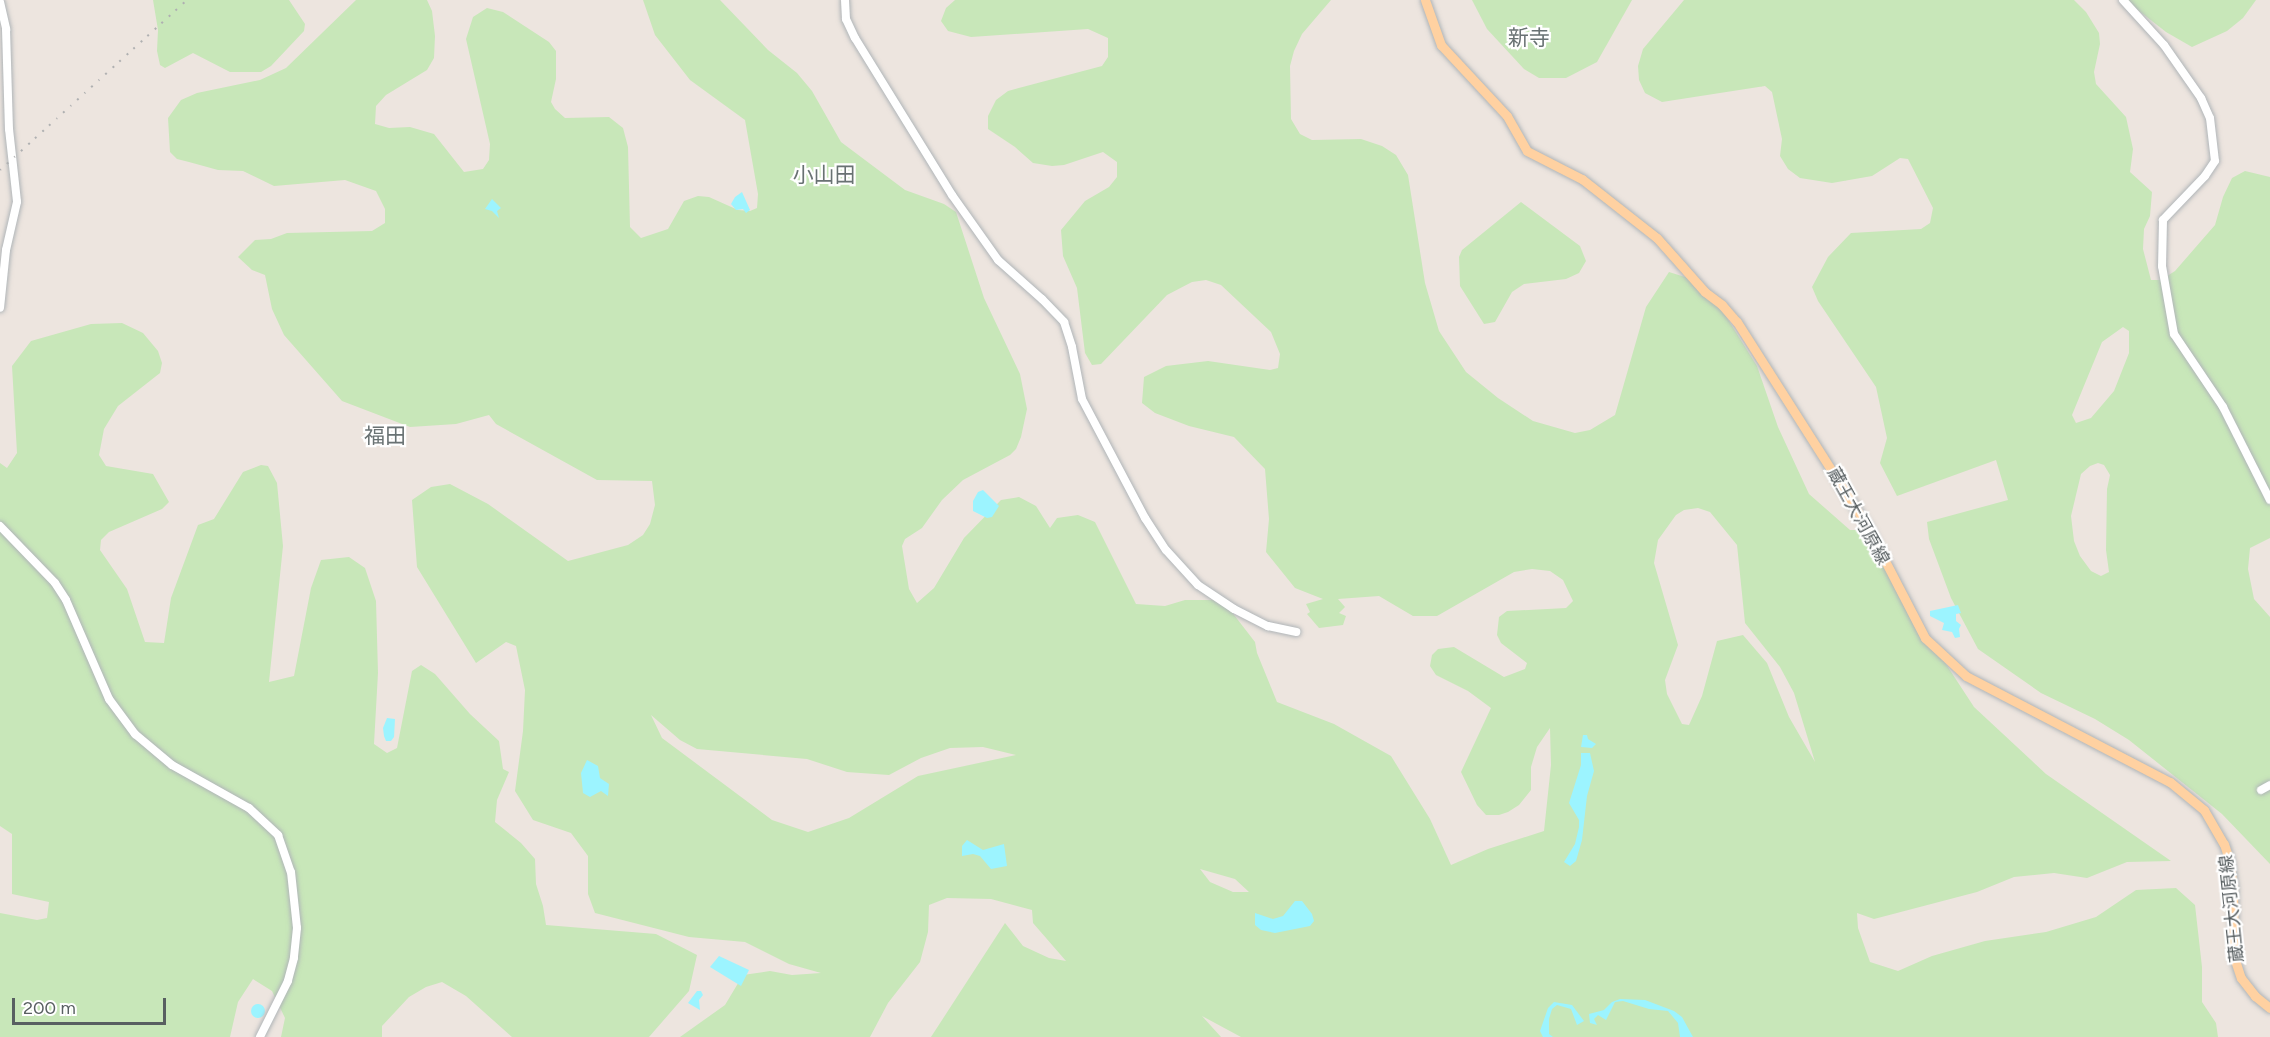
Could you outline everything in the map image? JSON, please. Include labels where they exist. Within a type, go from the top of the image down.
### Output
[{"type":"main road","name":"蔵王大河原線","points":[[1425,0],[1441,45],[1507,116],[1527,151],[1582,179],[1657,238],[1705,292],[1722,305],[1737,322],[1867,526],[1925,638],[1966,676],[2170,782],[2204,810],[2224,844],[2229,859],[2233,886],[2234,957],[2241,978],[2254,996],[2270,1008]]},
{"type":"street","points":[[845,0],[846,19],[855,38],[952,195],[998,260],[1064,322],[1072,347],[1082,399],[1145,518],[1166,550],[1198,585],[1234,609],[1268,626],[1296,632]]},
{"type":"street","points":[[2123,0],[2164,45],[2202,98],[2210,118],[2215,161],[2205,176],[2163,220],[2162,266],[2174,334],[2223,407],[2270,500]]},
{"type":"street","points":[[0,2],[6,29],[9,129],[17,202],[16,218],[6,250],[0,308]]},
{"type":"street","points":[[0,526],[55,583],[66,600],[109,699],[135,734],[172,765],[249,808],[264,820],[281,842],[291,872],[297,928],[294,958],[288,981],[260,1037]]},
{"type":"street","points":[[2261,790],[2270,785]]},
{"type":"green space","points":[[153,0],[289,0],[305,24],[304,31],[271,66],[261,72],[230,72],[193,53],[165,68],[160,65],[157,51],[158,30]]},
{"type":"green space","points":[[356,0],[427,0],[432,11],[435,36],[434,58],[427,70],[386,95],[376,106],[375,124],[389,128],[410,127],[434,134],[464,172],[483,169],[489,160],[490,144],[466,39],[473,17],[487,8],[503,12],[549,42],[556,51],[556,79],[551,102],[555,109],[565,118],[609,117],[623,128],[628,147],[630,227],[641,238],[668,229],[684,201],[698,196],[709,197],[738,210],[750,211],[757,208],[758,194],[745,120],[690,80],[655,35],[643,0],[720,0],[768,50],[797,73],[812,91],[841,142],[905,190],[944,204],[956,212],[984,298],[1020,374],[1027,409],[1016,449],[1010,455],[963,480],[942,500],[922,528],[905,539],[902,546],[909,589],[917,603],[934,588],[964,538],[1001,500],[1019,497],[1036,506],[1050,528],[1057,518],[1078,515],[1095,522],[1136,604],[1165,606],[1185,600],[1216,600],[1231,611],[1255,642],[1257,653],[1277,702],[1334,724],[1391,756],[1430,819],[1451,865],[1488,849],[1544,831],[1551,765],[1550,728],[1537,747],[1531,767],[1531,790],[1519,805],[1508,812],[1486,815],[1477,805],[1461,772],[1491,708],[1468,691],[1436,675],[1430,666],[1432,655],[1438,649],[1454,647],[1504,677],[1525,669],[1527,663],[1501,643],[1497,635],[1499,617],[1507,611],[1566,608],[1573,601],[1563,580],[1550,571],[1532,569],[1514,572],[1437,616],[1413,616],[1379,596],[1338,599],[1345,607],[1339,613],[1346,616],[1343,625],[1319,628],[1307,614],[1310,612],[1306,604],[1323,599],[1295,588],[1266,552],[1269,519],[1265,469],[1234,437],[1189,426],[1155,413],[1142,403],[1144,377],[1166,366],[1208,361],[1270,370],[1278,368],[1280,354],[1271,332],[1221,285],[1206,280],[1192,282],[1167,295],[1101,364],[1092,365],[1085,353],[1077,288],[1063,256],[1061,230],[1085,201],[1109,187],[1117,177],[1117,162],[1103,152],[1064,165],[1033,163],[1015,147],[988,129],[988,116],[996,100],[1008,91],[1102,66],[1108,57],[1108,38],[1088,29],[971,37],[948,31],[941,21],[946,8],[955,0],[1331,0],[1302,34],[1294,51],[1290,66],[1291,119],[1300,134],[1312,140],[1361,139],[1382,146],[1396,155],[1408,175],[1425,283],[1439,331],[1466,372],[1498,398],[1533,421],[1575,433],[1590,430],[1615,415],[1646,307],[1669,272],[1701,282],[1719,305],[1757,366],[1778,427],[1809,494],[1850,530],[1871,530],[1927,635],[1974,707],[2046,774],[2171,861],[2127,862],[2087,878],[2054,873],[2014,877],[1977,892],[1874,919],[1857,913],[1858,928],[1870,962],[1898,971],[1932,956],[1985,941],[2046,932],[2096,917],[2136,890],[2176,888],[2195,905],[2202,967],[2202,1002],[2216,1023],[2218,1037],[1241,1037],[1202,1016],[1221,1037],[931,1037],[1005,923],[1023,946],[1049,958],[1066,961],[1033,923],[1032,910],[991,899],[947,898],[929,905],[928,932],[920,962],[888,1003],[870,1037],[680,1037],[725,1005],[743,975],[770,971],[792,975],[821,973],[789,964],[745,942],[689,937],[595,913],[588,894],[588,856],[571,833],[533,820],[515,791],[523,731],[525,690],[516,646],[506,642],[476,663],[417,567],[412,500],[431,487],[450,484],[488,504],[568,561],[628,545],[643,535],[650,524],[655,505],[652,481],[597,480],[496,424],[489,415],[456,424],[410,427],[342,401],[284,335],[272,309],[265,275],[252,270],[238,257],[255,240],[271,239],[287,233],[372,231],[385,223],[385,209],[376,191],[345,180],[274,186],[243,171],[218,170],[177,159],[170,152],[168,118],[181,100],[197,93],[260,80],[286,68]],"holes":[[[1698,508],[1710,512],[1737,545],[1745,623],[1780,667],[1794,693],[1815,762],[1789,717],[1767,663],[1743,635],[1717,641],[1702,696],[1689,725],[1682,724],[1667,694],[1665,680],[1678,645],[1654,563],[1658,540],[1676,515],[1684,510]],[[651,715],[680,740],[697,749],[807,759],[847,772],[889,775],[921,758],[950,748],[983,747],[1016,755],[918,776],[849,818],[808,832],[772,820],[662,738]],[[1200,869],[1235,879],[1249,892],[1233,892],[1210,882]]]},
{"type":"green space","points":[[1472,0],[1632,0],[1597,62],[1566,78],[1539,78],[1524,69],[1487,29]]},
{"type":"green space","points":[[1684,0],[2074,0],[2086,12],[2099,33],[2100,44],[2094,72],[2096,84],[2126,117],[2133,149],[2130,172],[2152,192],[2150,216],[2144,229],[2143,249],[2151,280],[2161,280],[2175,271],[2215,225],[2223,197],[2232,178],[2245,171],[2270,177],[2270,538],[2250,548],[2248,569],[2254,599],[2270,617],[2270,864],[2222,814],[2129,740],[2095,719],[2041,693],[1978,649],[1951,598],[1929,539],[1927,522],[2008,500],[1996,460],[1897,496],[1880,463],[1887,438],[1876,387],[1818,301],[1812,287],[1828,257],[1851,233],[1921,229],[1930,223],[1933,208],[1908,159],[1900,158],[1872,176],[1832,183],[1800,178],[1788,169],[1780,156],[1782,139],[1772,92],[1765,86],[1662,102],[1645,93],[1639,80],[1638,66],[1643,49]],"holes":[[[2123,327],[2129,331],[2129,353],[2114,391],[2091,418],[2076,423],[2072,415],[2102,342]],[[2098,463],[2104,465],[2110,475],[2107,489],[2106,550],[2109,572],[2101,576],[2091,571],[2080,556],[2074,541],[2071,516],[2081,474],[2090,466]]]},
{"type":"green space","points":[[2125,0],[2256,0],[2243,18],[2227,31],[2192,47],[2166,32]]},
{"type":"green space","points":[[1521,202],[1580,246],[1586,261],[1579,273],[1566,279],[1524,284],[1512,292],[1495,322],[1484,324],[1460,286],[1459,257],[1462,250]]},
{"type":"green space","points":[[122,323],[143,333],[158,351],[162,363],[160,373],[118,406],[104,429],[99,455],[106,466],[153,474],[169,502],[162,509],[109,532],[101,540],[100,550],[127,589],[145,642],[164,643],[171,598],[198,525],[214,519],[243,472],[261,465],[268,466],[277,483],[283,546],[269,682],[294,676],[311,588],[321,560],[349,557],[365,568],[376,601],[378,673],[374,744],[387,753],[397,748],[412,671],[421,665],[435,674],[470,714],[499,741],[503,769],[509,772],[497,800],[495,822],[521,843],[535,859],[536,884],[546,925],[656,934],[697,955],[689,991],[649,1037],[512,1037],[466,996],[442,982],[426,987],[409,997],[382,1026],[382,1037],[281,1037],[285,1018],[272,991],[253,979],[238,1002],[230,1037],[0,1037],[0,913],[37,920],[47,918],[49,902],[12,894],[12,834],[0,826],[0,463],[7,468],[17,453],[12,366],[31,341],[91,324]]},
{"type":"water","points":[[742,192],[750,210],[746,213],[743,209],[736,210],[731,204]]},
{"type":"water","points":[[492,199],[501,208],[497,211],[499,218],[492,211],[485,209]]},
{"type":"water","points":[[983,490],[999,506],[992,517],[987,518],[973,511],[973,501],[978,492]]},
{"type":"water","points":[[1958,605],[1961,613],[1956,614],[1956,621],[1961,625],[1960,637],[1955,638],[1952,632],[1942,630],[1944,623],[1930,616],[1930,611]]},
{"type":"water","points":[[387,718],[395,719],[394,737],[391,741],[386,741],[384,736],[383,728]]},
{"type":"water","points":[[1583,735],[1587,735],[1588,739],[1596,744],[1592,748],[1581,747]]},
{"type":"water","points":[[1581,753],[1590,753],[1594,771],[1587,796],[1582,840],[1576,861],[1570,866],[1564,862],[1575,844],[1579,820],[1569,803],[1581,765]]},
{"type":"water","points":[[587,760],[598,766],[600,778],[609,784],[608,796],[601,791],[590,797],[583,793],[581,773]]},
{"type":"water","points":[[967,840],[983,850],[1004,844],[1007,866],[991,869],[980,856],[973,854],[962,856],[962,846]]},
{"type":"water","points":[[1295,901],[1302,901],[1312,914],[1314,921],[1310,926],[1275,933],[1261,930],[1255,925],[1255,913],[1273,919],[1283,916]]},
{"type":"water","points":[[719,956],[749,970],[741,986],[710,967]]},
{"type":"water","points":[[697,991],[701,991],[703,995],[699,1000],[700,1010],[688,1003]]},
{"type":"water","points":[[1620,999],[1645,1000],[1674,1011],[1682,1017],[1693,1037],[1680,1037],[1678,1023],[1668,1011],[1649,1009],[1623,1001],[1615,1002],[1606,1020],[1598,1015],[1594,1019],[1597,1025],[1590,1023],[1589,1014],[1604,1010],[1612,1002]]},
{"type":"water","points":[[1554,1002],[1572,1005],[1584,1021],[1577,1025],[1571,1009],[1557,1005],[1552,1009],[1549,1019],[1549,1034],[1553,1037],[1543,1037],[1540,1031],[1548,1008]]},
{"type":"water","points":[[258,1004],[263,1006],[265,1011],[263,1016],[258,1018],[253,1016],[251,1011],[253,1006]]},
{"type":"railway","points":[[0,170],[187,0]]},
{"type":"district","name":"新寺","points":[[1529,38]]},
{"type":"district","name":"小山田","points":[[824,175]]},
{"type":"district","name":"福田","points":[[385,436]]}]
